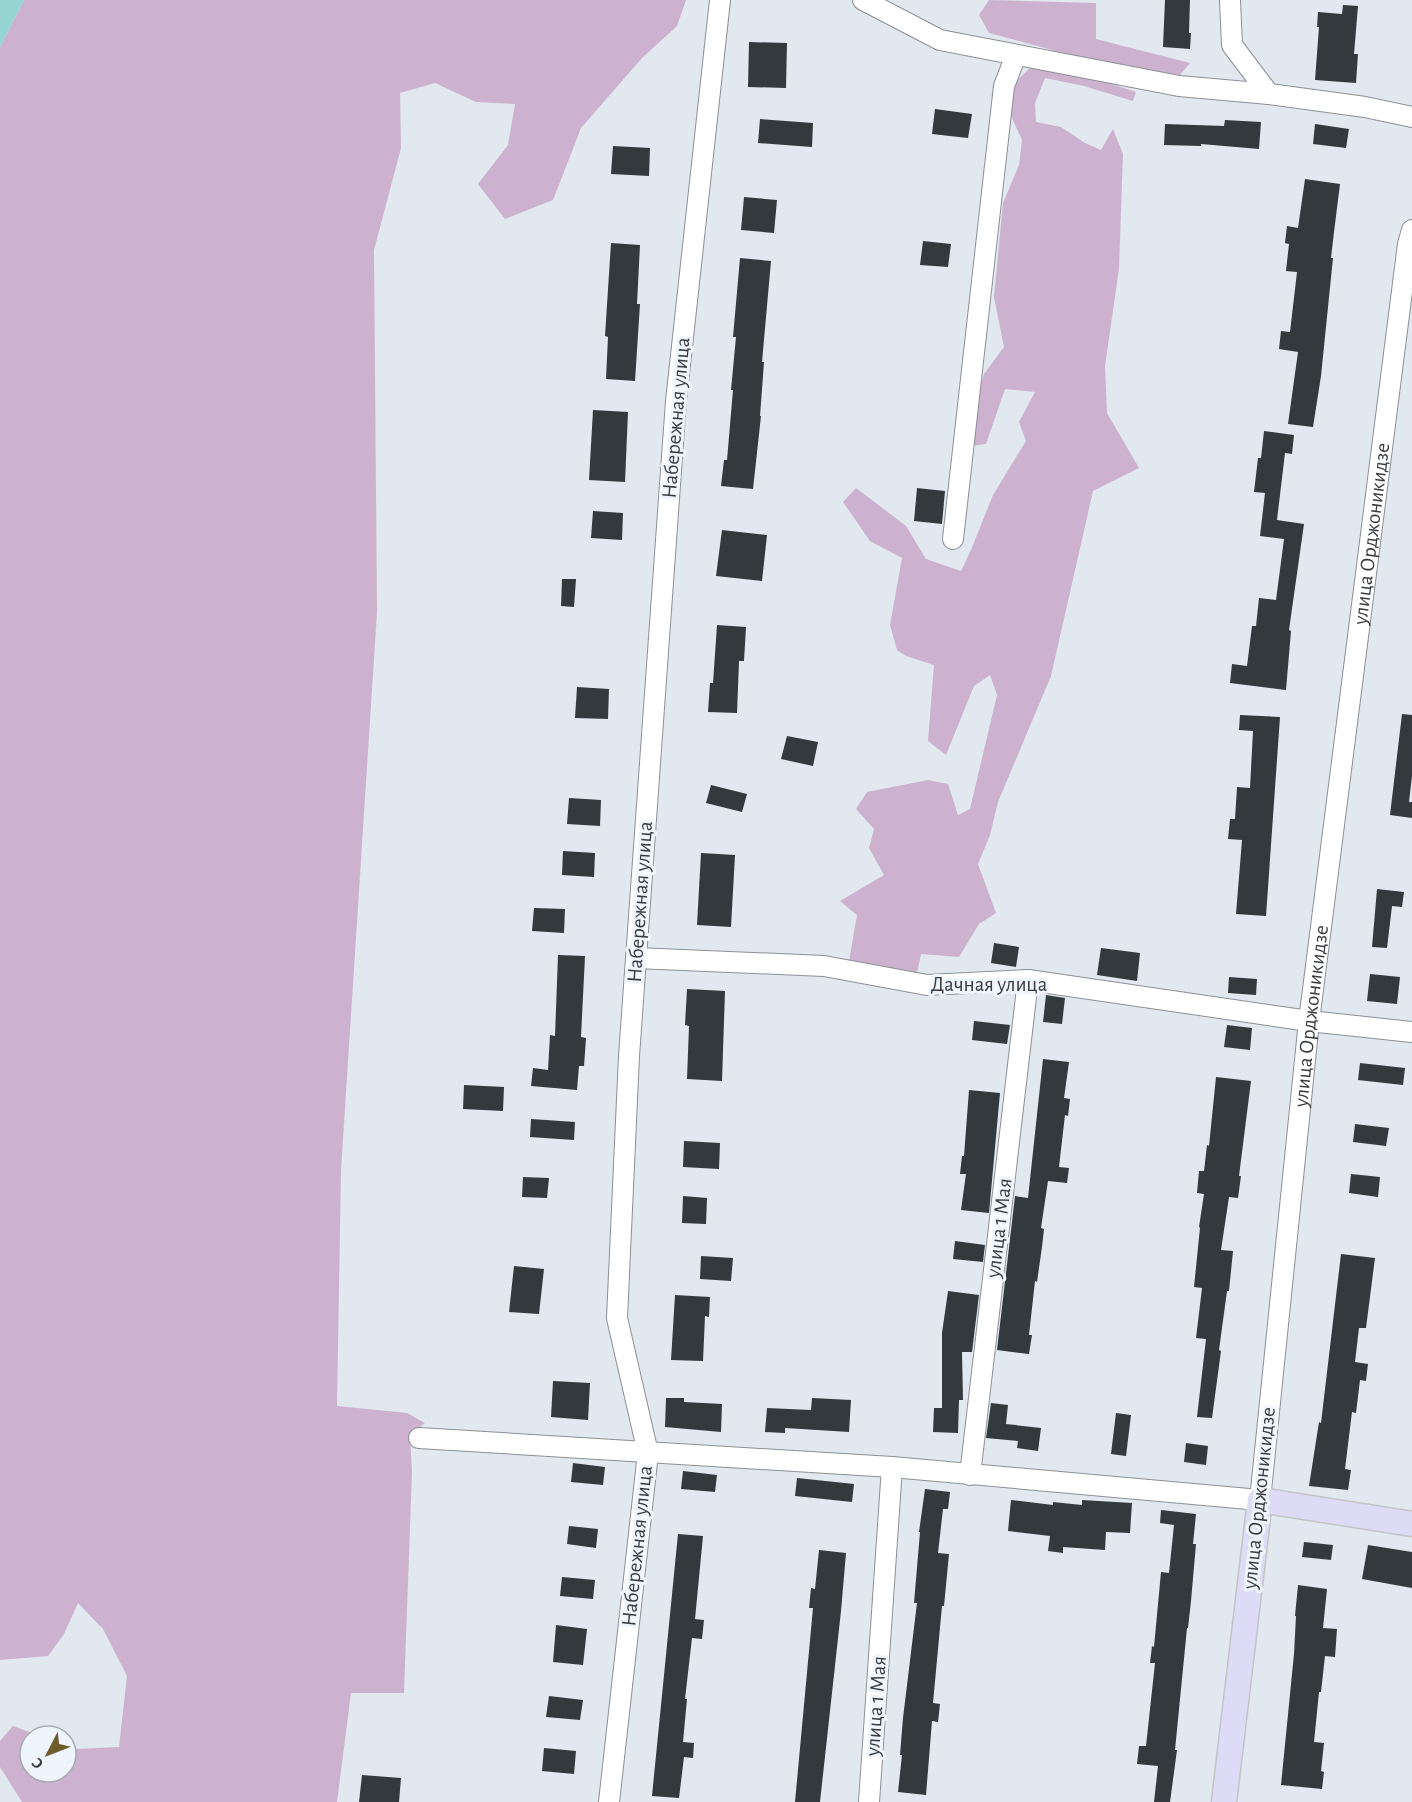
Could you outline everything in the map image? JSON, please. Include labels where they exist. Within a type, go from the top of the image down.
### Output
[{"type":"main road","points":[[1260,1500],[1412,1524]]},
{"type":"main road","name":"улица Орджоникидзе","points":[[1224,1802],[1260,1500]]},
{"type":"street","name":"Набережная улица","points":[[609,1802],[648,1453],[617,1318],[629,1056],[676,401],[720,0]]},
{"type":"street","points":[[863,0],[940,40],[1179,86],[1269,94],[1365,107],[1412,117]]},
{"type":"street","points":[[1230,0],[1232,45],[1269,94]]},
{"type":"street","points":[[953,539],[1004,86],[1016,55]]},
{"type":"street","name":"улица Орджоникидзе","points":[[1260,1500],[1309,1021],[1391,370],[1408,244],[1412,230]]},
{"type":"street","name":"Дачная улица","points":[[636,958],[824,966],[927,985],[1028,980],[1309,1021],[1412,1032]]},
{"type":"street","name":"улица 1 Мая","points":[[969,1475],[1028,980]]},
{"type":"street","points":[[418,1438],[892,1467],[1260,1500]]},
{"type":"street","name":"улица 1 Мая","points":[[869,1802],[892,1467]]},
{"type":"shaded area","points":[[0,0],[24,0],[0,47]]},
{"type":"shaded area","points":[[24,0],[686,0],[677,26],[642,58],[581,128],[553,200],[505,219],[478,184],[508,145],[515,104],[476,102],[435,83],[400,93],[401,148],[374,250],[377,612],[341,1170],[337,1406],[407,1413],[425,1423],[410,1435],[412,1472],[404,1693],[351,1693],[337,1802],[22,1802],[0,1767],[0,1741],[13,1726],[18,1728],[18,1784],[78,1784],[78,1749],[119,1747],[127,1676],[103,1629],[78,1603],[64,1634],[48,1656],[0,1660],[0,47]]},
{"type":"shaded area","points":[[989,0],[1096,3],[1096,39],[1190,63],[1180,75],[1086,59],[989,33],[979,15]]},
{"type":"shaded area","points":[[1030,68],[1066,69],[1136,92],[1133,101],[1084,86],[1045,78],[1035,103],[1036,122],[1061,127],[1085,143],[1101,150],[1113,129],[1123,154],[1119,269],[1105,366],[1107,413],[1139,468],[1093,491],[1051,676],[998,802],[990,835],[978,864],[996,913],[979,924],[959,957],[921,954],[917,973],[849,961],[857,915],[840,901],[884,875],[869,848],[874,829],[856,809],[867,792],[928,780],[948,784],[958,815],[970,809],[997,695],[990,675],[974,686],[946,755],[928,741],[934,665],[906,656],[897,650],[890,625],[902,558],[870,541],[843,502],[856,488],[906,526],[926,559],[961,571],[993,495],[1026,441],[1019,422],[1035,392],[1005,389],[986,444],[971,446],[967,431],[984,374],[1004,347],[994,297],[1003,203],[1019,165],[1022,140],[1007,107],[1014,83]]},
{"type":"building","points":[[1165,0],[1190,0],[1190,49],[1163,47]]},
{"type":"building","points":[[1343,5],[1358,6],[1354,54],[1358,54],[1356,83],[1315,80],[1318,12],[1342,14]]},
{"type":"building","points":[[749,42],[787,43],[786,88],[748,87]]},
{"type":"building","points":[[935,109],[972,114],[968,138],[932,134]]},
{"type":"building","points":[[760,119],[813,123],[812,147],[758,143]]},
{"type":"building","points":[[1225,120],[1261,122],[1259,149],[1201,144],[1201,146],[1164,145],[1165,124],[1224,126]]},
{"type":"building","points":[[1315,124],[1349,129],[1346,148],[1313,144]]},
{"type":"building","points":[[613,146],[650,148],[649,176],[611,174]]},
{"type":"building","points":[[1305,179],[1340,184],[1321,376],[1313,427],[1288,424],[1298,352],[1279,349],[1281,331],[1290,332],[1297,272],[1286,271],[1289,244],[1285,243],[1287,226],[1298,228]]},
{"type":"building","points":[[744,197],[777,200],[774,233],[741,230]]},
{"type":"building","points":[[923,241],[951,244],[948,267],[920,265]]},
{"type":"building","points":[[611,243],[640,245],[637,304],[640,304],[635,381],[606,379],[608,337],[605,336]]},
{"type":"building","points":[[740,258],[771,261],[762,362],[764,362],[761,416],[753,489],[721,486],[724,460],[727,460],[733,390],[731,390],[736,337],[733,337]]},
{"type":"building","points":[[593,410],[628,412],[625,482],[589,480]]},
{"type":"building","points":[[1264,431],[1294,435],[1292,454],[1285,453],[1277,520],[1304,524],[1289,630],[1291,631],[1286,690],[1230,683],[1232,664],[1247,666],[1252,626],[1256,626],[1259,598],[1276,600],[1284,539],[1260,536],[1265,493],[1254,492]]},
{"type":"building","points":[[917,488],[945,491],[942,524],[914,521]]},
{"type":"building","points":[[593,511],[623,513],[622,540],[591,538]]},
{"type":"building","points":[[722,530],[767,535],[762,581],[716,576]]},
{"type":"building","points":[[562,579],[576,579],[574,607],[561,606]]},
{"type":"building","points":[[717,625],[746,627],[744,661],[739,661],[737,713],[708,712],[710,683],[713,683]]},
{"type":"building","points":[[577,687],[609,689],[608,719],[575,718]]},
{"type":"building","points":[[1402,714],[1412,715],[1412,776],[1409,802],[1412,802],[1412,818],[1390,815]]},
{"type":"building","points":[[1240,715],[1280,717],[1266,916],[1236,914],[1242,840],[1228,839],[1230,819],[1235,819],[1237,787],[1250,788],[1253,731],[1239,730]]},
{"type":"building","points":[[787,736],[818,742],[813,766],[781,759]]},
{"type":"building","points":[[711,785],[747,794],[742,812],[706,803]]},
{"type":"building","points":[[569,798],[601,800],[600,826],[567,824]]},
{"type":"building","points":[[563,851],[595,853],[594,877],[562,875]]},
{"type":"building","points":[[701,853],[735,855],[731,927],[697,925]]},
{"type":"building","points":[[1377,889],[1404,892],[1402,907],[1392,906],[1387,948],[1372,947]]},
{"type":"building","points":[[534,908],[565,909],[564,933],[532,931]]},
{"type":"building","points":[[994,943],[1019,947],[1016,967],[991,963]]},
{"type":"building","points":[[1101,948],[1140,953],[1137,981],[1097,975]]},
{"type":"building","points":[[558,955],[585,956],[581,1037],[586,1038],[584,1066],[579,1066],[577,1090],[531,1086],[533,1068],[548,1070],[550,1035],[555,1036]]},
{"type":"building","points":[[1370,974],[1400,977],[1397,1004],[1367,1001]]},
{"type":"building","points":[[1229,977],[1257,979],[1256,995],[1228,993]]},
{"type":"building","points":[[687,989],[725,991],[722,1081],[687,1079],[689,1026],[685,1025]]},
{"type":"building","points":[[1046,995],[1065,998],[1062,1024],[1043,1022]]},
{"type":"building","points":[[974,1021],[1010,1025],[1007,1044],[972,1040]]},
{"type":"building","points":[[1227,1025],[1252,1028],[1250,1050],[1224,1047]]},
{"type":"building","points":[[1043,1059],[1069,1062],[1064,1098],[1070,1099],[1068,1116],[1065,1115],[1059,1167],[1069,1168],[1067,1183],[1048,1181],[1041,1228],[1044,1229],[1042,1247],[1037,1282],[1035,1281],[1029,1335],[1032,1335],[1029,1354],[997,1350],[1015,1196],[1028,1198]]},
{"type":"building","points":[[1360,1063],[1405,1068],[1403,1085],[1358,1080]]},
{"type":"building","points":[[1216,1077],[1251,1081],[1238,1198],[1229,1197],[1221,1250],[1233,1251],[1212,1418],[1197,1417],[1206,1339],[1196,1338],[1202,1288],[1194,1287],[1204,1194],[1197,1193],[1199,1171],[1204,1171],[1207,1145],[1209,1146]]},
{"type":"building","points":[[464,1085],[504,1087],[503,1111],[463,1109]]},
{"type":"building","points":[[969,1090],[1000,1093],[989,1213],[961,1210],[966,1174],[960,1174],[962,1156],[964,1156]]},
{"type":"building","points":[[531,1119],[575,1122],[574,1140],[530,1137]]},
{"type":"building","points":[[1355,1124],[1389,1128],[1386,1146],[1353,1142]]},
{"type":"building","points":[[684,1141],[720,1143],[719,1169],[683,1167]]},
{"type":"building","points":[[1351,1174],[1380,1177],[1378,1197],[1349,1193]]},
{"type":"building","points":[[523,1177],[549,1178],[547,1198],[522,1197]]},
{"type":"building","points":[[683,1196],[707,1198],[706,1224],[682,1223]]},
{"type":"building","points":[[955,1241],[985,1245],[983,1262],[953,1259]]},
{"type":"building","points":[[1341,1254],[1375,1258],[1366,1328],[1359,1328],[1355,1362],[1368,1364],[1366,1381],[1360,1380],[1356,1413],[1352,1412],[1345,1469],[1351,1470],[1348,1490],[1309,1486],[1319,1422],[1321,1423]]},
{"type":"building","points":[[701,1256],[733,1258],[731,1281],[700,1279]]},
{"type":"building","points":[[514,1266],[544,1269],[539,1314],[509,1312]]},
{"type":"building","points":[[948,1291],[979,1295],[972,1352],[962,1352],[963,1400],[959,1400],[958,1433],[933,1432],[934,1408],[942,1408],[942,1333]]},
{"type":"building","points":[[675,1295],[710,1297],[709,1317],[705,1316],[703,1361],[671,1360]]},
{"type":"building","points":[[553,1381],[590,1383],[588,1420],[551,1417]]},
{"type":"building","points":[[666,1398],[684,1398],[684,1402],[722,1404],[721,1432],[665,1427]]},
{"type":"building","points":[[812,1398],[851,1400],[849,1432],[785,1428],[785,1433],[765,1432],[767,1408],[811,1410]]},
{"type":"building","points":[[991,1403],[1008,1405],[1006,1424],[1041,1428],[1038,1451],[1017,1448],[1018,1441],[986,1438]]},
{"type":"building","points":[[1116,1413],[1131,1415],[1126,1456],[1111,1454]]},
{"type":"building","points":[[1186,1443],[1208,1446],[1206,1465],[1184,1462]]},
{"type":"building","points":[[573,1463],[605,1467],[603,1485],[571,1482]]},
{"type":"building","points":[[683,1471],[717,1475],[715,1492],[681,1489]]},
{"type":"building","points":[[797,1478],[854,1484],[852,1502],[795,1496]]},
{"type":"building","points":[[925,1489],[950,1492],[948,1509],[943,1509],[938,1553],[949,1554],[933,1703],[940,1704],[938,1722],[932,1721],[926,1795],[898,1792],[903,1718],[917,1603],[914,1603],[919,1532]]},
{"type":"building","points":[[1011,1500],[1053,1505],[1053,1502],[1082,1505],[1082,1500],[1132,1503],[1130,1533],[1106,1532],[1105,1550],[1063,1547],[1063,1553],[1048,1551],[1050,1536],[1008,1531]]},
{"type":"building","points":[[1161,1510],[1196,1514],[1191,1601],[1170,1802],[1154,1802],[1158,1766],[1137,1764],[1139,1746],[1146,1746],[1155,1663],[1150,1663],[1152,1646],[1154,1647],[1161,1572],[1169,1573],[1174,1525],[1160,1523]]},
{"type":"building","points":[[569,1526],[598,1529],[596,1548],[567,1544]]},
{"type":"building","points":[[678,1534],[703,1536],[695,1619],[704,1620],[702,1639],[692,1638],[683,1742],[694,1743],[693,1758],[684,1757],[679,1798],[652,1796]]},
{"type":"building","points":[[1304,1542],[1333,1545],[1331,1560],[1302,1557]]},
{"type":"building","points":[[1368,1545],[1412,1552],[1412,1588],[1362,1579]]},
{"type":"building","points":[[819,1550],[846,1553],[841,1611],[820,1802],[795,1802],[813,1608],[809,1608],[811,1588],[815,1589]]},
{"type":"building","points":[[562,1577],[595,1580],[593,1599],[560,1596]]},
{"type":"building","points":[[1298,1585],[1327,1589],[1323,1628],[1337,1629],[1335,1657],[1325,1656],[1314,1742],[1324,1743],[1322,1789],[1281,1785],[1294,1654]]},
{"type":"building","points":[[556,1625],[587,1629],[583,1665],[553,1662]]},
{"type":"building","points":[[549,1696],[583,1700],[580,1720],[546,1717]]},
{"type":"building","points":[[544,1748],[576,1751],[574,1774],[542,1771]]},
{"type":"building","points":[[362,1775],[401,1778],[399,1802],[359,1802]]}]
